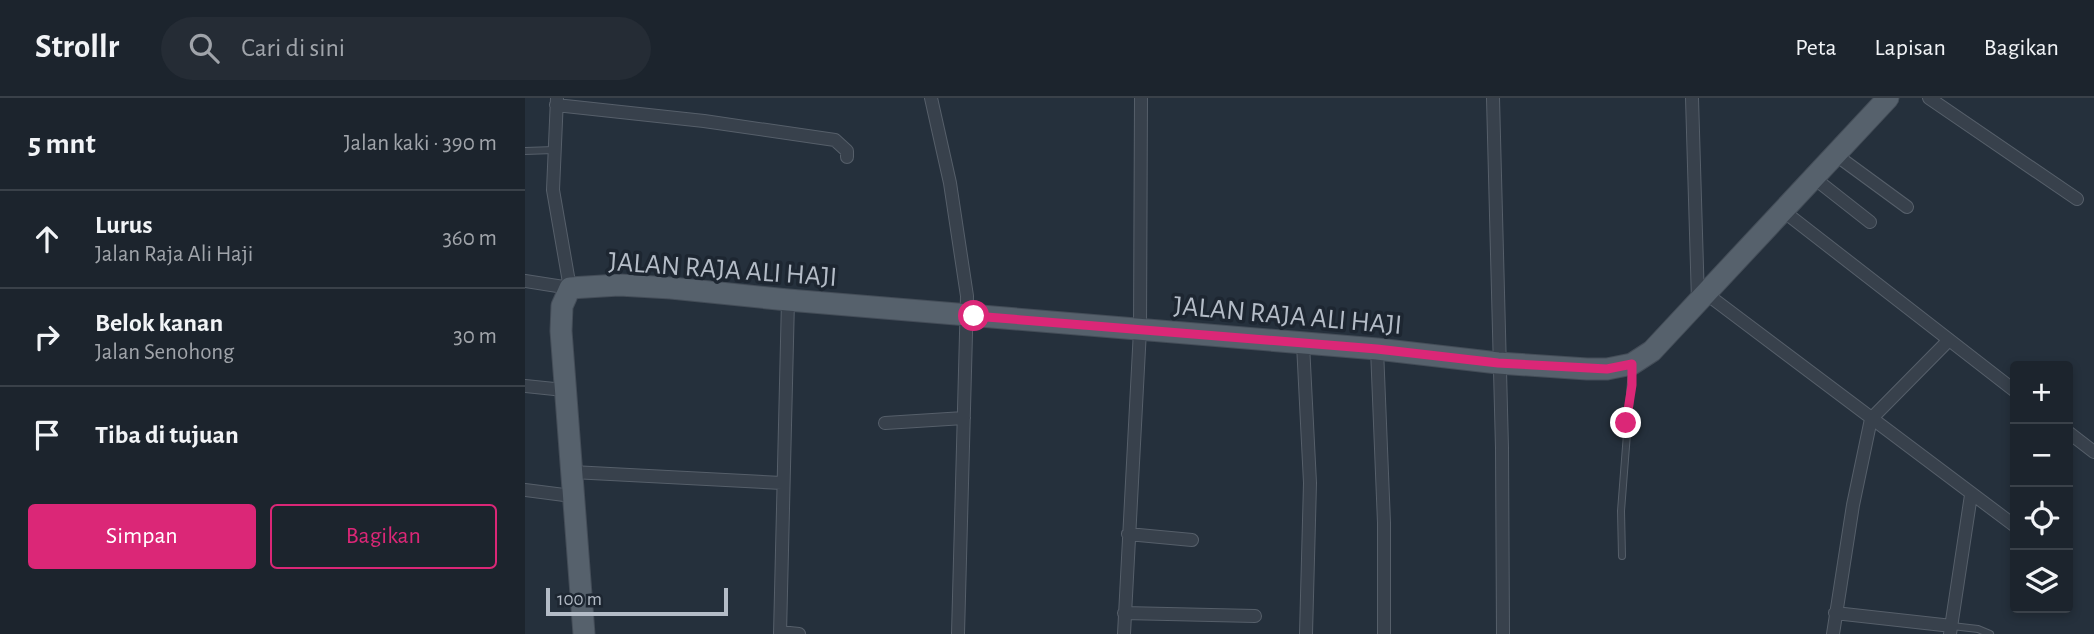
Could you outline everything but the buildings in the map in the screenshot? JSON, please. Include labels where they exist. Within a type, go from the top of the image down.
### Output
[{"type":"main road","name":"JALAN RAJA ALI HAJI","points":[[570,288],[632,286],[1377,349],[1498,363],[1597,369],[1632,364],[1652,351],[1888,98]]},
{"type":"main road","points":[[570,288],[562,306],[564,390],[584,634]]},
{"type":"street","points":[[931,98],[950,183],[967,296],[976,316],[964,418],[958,634]]},
{"type":"street","points":[[1123,634],[1140,330],[1141,98]]},
{"type":"street","points":[[1493,98],[1502,448],[1503,634]]},
{"type":"street","points":[[1692,98],[1701,297],[2010,522]]},
{"type":"street","points":[[1929,98],[2077,199]]},
{"type":"street","points":[[525,281],[570,288],[553,190],[557,102],[835,140],[847,150],[847,157]]},
{"type":"street","points":[[1836,155],[1907,207]]},
{"type":"street","points":[[1814,178],[1870,222]]},
{"type":"street","points":[[1782,210],[2010,387]]},
{"type":"street","points":[[788,300],[780,633],[799,634]]},
{"type":"street","points":[[1833,634],[1862,457],[1871,419],[1949,340]]},
{"type":"street","points":[[1303,344],[1310,483],[1306,634]]},
{"type":"street","points":[[1377,349],[1384,523],[1384,634]]},
{"type":"street","points":[[525,386],[564,390]]},
{"type":"street","points":[[885,423],[964,418]]},
{"type":"street","points":[[2073,436],[2094,452]]},
{"type":"street","points":[[572,472],[782,483]]},
{"type":"street","points":[[525,490],[572,496]]},
{"type":"street","points":[[1835,614],[1951,630],[1971,495]]},
{"type":"street","points":[[1128,534],[1192,540]]},
{"type":"street","points":[[1125,613],[1255,616]]},
{"type":"lane","points":[[525,151],[554,150]]},
{"type":"lane","points":[[1622,556],[1621,501],[1632,364]]},
{"type":"lane","points":[[1951,630],[1978,629],[1990,634]]},
{"type":"route","points":[[974,316],[1377,349],[1498,363],[1587,369],[1607,369],[1632,364],[1632,385],[1626,423]]}]
